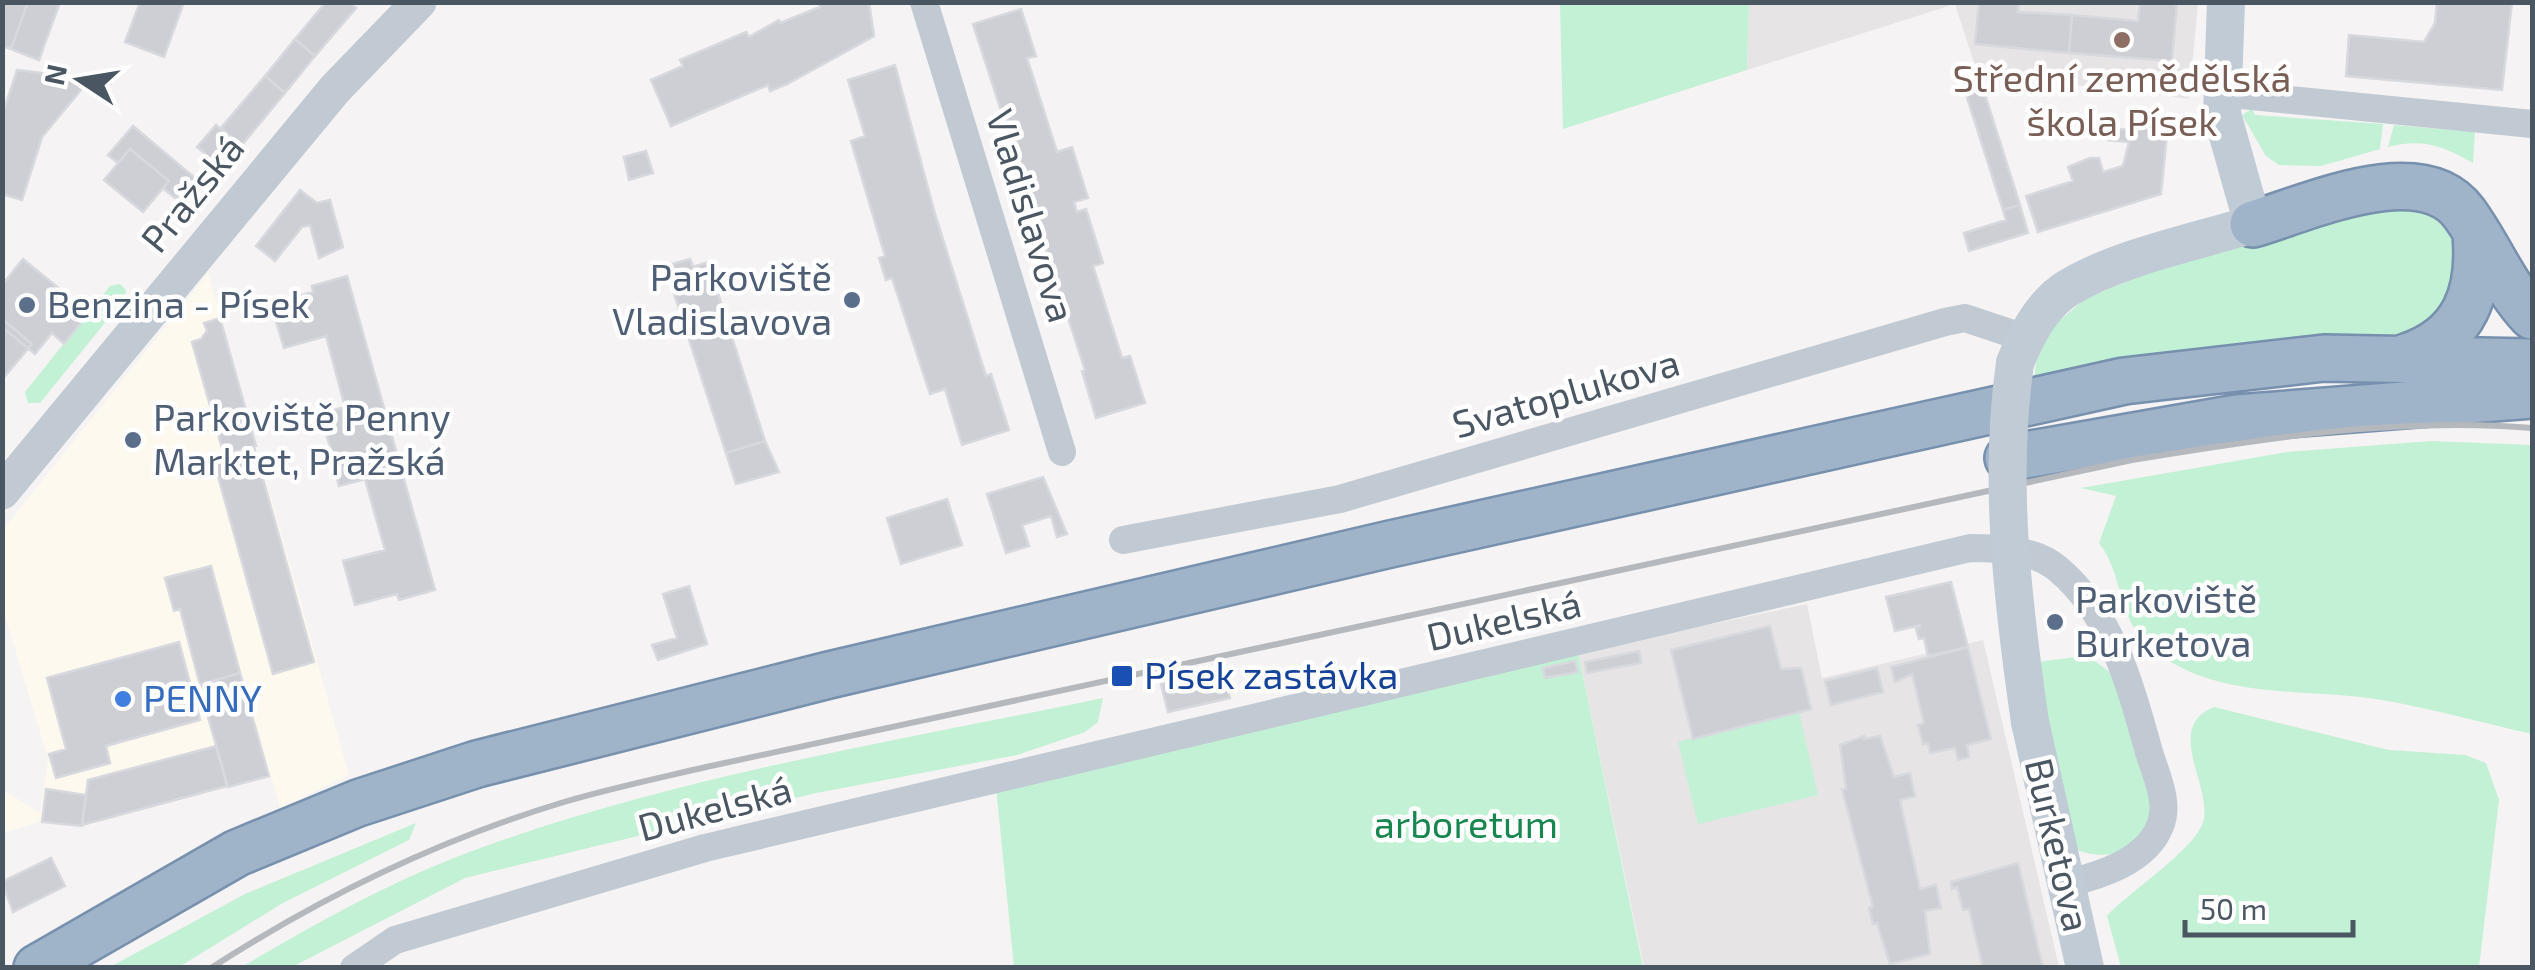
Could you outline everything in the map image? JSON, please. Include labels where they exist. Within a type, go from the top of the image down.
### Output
[{"type":"highway","points":[[2253,224],[2380,186],[2412,186],[2443,194],[2462,210],[2495,270],[2532,316]]},
{"type":"highway","points":[[2406,356],[2443,339],[2466,313],[2475,294],[2476,232]]},
{"type":"highway","points":[[37,968],[237,853],[358,803],[477,764],[829,675],[2087,389],[2224,367],[2406,356],[2532,362]]},
{"type":"highway","points":[[84,968],[143,931],[305,849],[495,781],[2088,408],[2247,386],[2404,376],[2532,380]]},
{"type":"highway","points":[[2008,458],[2237,418],[2532,395]]},
{"type":"main road","points":[[2020,350],[2066,288],[2253,224],[2229,149],[2221,93],[2226,2]]},
{"type":"main road","name":"Burketova","points":[[2020,350],[2008,458],[2012,576],[2030,722],[2085,968]]},
{"type":"street","name":"Pražská","points":[[2,492],[335,89],[419,2]]},
{"type":"street","name":"Vladislavova","points":[[924,2],[1062,452]]},
{"type":"street","points":[[2221,93],[2532,124]]},
{"type":"street","name":"Svatoplukova","points":[[1124,540],[1340,499],[1945,322],[1966,318],[2020,350]]},
{"type":"street","name":"Dukelská","points":[[354,968],[395,940],[704,848],[1970,548],[1998,548],[2043,559],[2086,600],[2128,678],[2164,801],[2160,826],[2146,847],[2124,863],[2064,884]]},
{"type":"shaded area","points":[[1749,3],[2198,3],[2189,99],[2102,87],[1980,81],[1955,4],[1747,70]]},
{"type":"shaded area","points":[[208,273],[349,775],[280,808],[271,776],[82,827],[40,822],[3,833],[2,789],[40,813],[48,759],[3,609],[3,530]]},
{"type":"shaded area","points":[[1807,604],[1822,678],[1983,640],[2059,967],[1644,967],[1578,652]]},
{"type":"green space","points":[[1560,3],[1749,3],[1747,70],[1563,129]]},
{"type":"green space","points":[[2252,109],[2255,115],[2383,124],[2380,149],[2321,166],[2279,165],[2266,156],[2242,115]]},
{"type":"green space","points":[[2394,125],[2475,132],[2473,163],[2432,145],[2388,147]]},
{"type":"green space","points":[[2393,200],[2446,223],[2459,241],[2459,298],[2404,343],[2034,383],[2036,362],[2051,328],[2085,299],[2137,277]]},
{"type":"green space","points":[[120,284],[126,290],[125,298],[40,403],[28,403],[25,392],[110,286]]},
{"type":"green space","points":[[2431,441],[2532,445],[2532,734],[2382,700],[2229,684],[2173,663],[2138,634],[2099,543],[2116,496],[2081,488],[2287,452]]},
{"type":"green space","name":"arboretum","points":[[1578,652],[1643,967],[1014,967],[996,787]]},
{"type":"green space","points":[[2098,654],[2093,659],[2111,674],[2122,699],[2154,808],[2145,834],[2135,843],[2124,850],[2098,855],[2072,847],[2038,662]]},
{"type":"green space","points":[[1103,698],[1098,722],[1085,732],[1017,755],[816,793],[465,878],[292,967],[242,967],[400,882],[466,853],[573,817],[723,777]]},
{"type":"green space","points":[[2214,707],[2389,750],[2465,755],[2486,763],[2499,800],[2479,967],[2121,967],[2107,916],[2177,855],[2200,829],[2204,803],[2192,756],[2192,728],[2200,716]]},
{"type":"green space","points":[[1799,712],[1818,795],[1698,824],[1678,742]]},
{"type":"green space","points":[[416,823],[409,840],[283,903],[179,967],[110,967],[245,894]]},
{"type":"building","points":[[28,2],[60,2],[39,60],[11,49]]},
{"type":"building","points":[[28,2],[11,49],[2,46],[2,3]]},
{"type":"building","points":[[140,2],[184,2],[164,57],[125,42]]},
{"type":"building","points":[[326,2],[350,2],[356,8],[315,56],[295,39]]},
{"type":"building","points":[[818,2],[869,2],[874,36],[787,84],[770,91],[768,85],[671,126],[651,80],[683,66],[680,60],[746,32],[749,37],[779,20],[780,23],[820,7]]},
{"type":"building","name":"Střední zemědělská škola Písek","points":[[1979,2],[2019,2],[2018,12],[2072,15],[2069,53],[1975,44]]},
{"type":"building","name":"Střední zemědělská škola Písek","points":[[2140,2],[2177,2],[2172,61],[2069,53],[2072,15],[2138,21]]},
{"type":"building","points":[[2437,2],[2512,2],[2502,90],[2346,76],[2349,35],[2424,42],[2435,23]]},
{"type":"building","points":[[1021,9],[1036,56],[1027,58],[1057,152],[1072,147],[1088,198],[1074,202],[1077,212],[1086,209],[1103,263],[1093,266],[1122,358],[1130,356],[1145,403],[1096,418],[1082,371],[1085,370],[973,24]]},
{"type":"building","points":[[295,39],[315,56],[285,93],[265,76]]},
{"type":"building","points":[[895,65],[935,214],[986,376],[991,374],[1009,430],[962,445],[945,389],[930,394],[892,278],[886,280],[879,258],[885,256],[851,141],[865,136],[848,80]]},
{"type":"building","points":[[17,70],[90,79],[42,137],[22,200],[2,194],[2,116]]},
{"type":"building","points":[[265,76],[285,93],[241,146],[221,128]]},
{"type":"building","points":[[1980,79],[2020,205],[2003,210],[1963,85]]},
{"type":"building","points":[[2131,120],[2168,123],[2161,194],[2038,232],[2026,196],[2073,181],[2068,167],[2090,158],[2099,158],[2103,172],[2123,166],[2129,142],[2108,140],[2109,128],[2130,130]]},
{"type":"building","points":[[216,125],[241,146],[223,168],[197,147]]},
{"type":"building","points":[[133,126],[196,179],[182,196],[175,198],[163,188],[169,181],[130,149],[118,163],[108,155]]},
{"type":"building","points":[[130,149],[169,181],[143,212],[104,180]]},
{"type":"building","points":[[646,151],[653,173],[629,180],[624,157]]},
{"type":"building","points":[[300,190],[317,203],[330,200],[343,247],[319,258],[310,225],[302,227],[275,261],[256,246]]},
{"type":"building","points":[[2020,205],[2028,233],[1969,251],[1964,233],[2006,220],[2003,210]]},
{"type":"building","points":[[23,259],[89,313],[64,344],[52,333],[35,354],[2,327],[2,285]]},
{"type":"building","points":[[690,259],[693,267],[708,262],[765,441],[726,453],[668,275],[669,265]]},
{"type":"building","points":[[347,276],[435,590],[399,600],[397,594],[355,605],[343,561],[385,550],[365,479],[339,486],[319,414],[345,407],[326,336],[284,348],[271,304],[313,292],[312,286]]},
{"type":"building","points":[[220,318],[256,446],[224,455],[192,342],[207,331],[204,323]]},
{"type":"building","points":[[2,319],[32,344],[5,376],[2,374]]},
{"type":"building","points":[[765,441],[779,472],[736,484],[726,453]]},
{"type":"building","points":[[254,446],[314,662],[273,674],[213,458]]},
{"type":"building","points":[[1043,477],[1067,534],[1057,537],[1051,516],[1022,525],[1029,546],[1006,553],[987,494]]},
{"type":"building","points":[[947,499],[962,545],[901,564],[887,518]]},
{"type":"building","points":[[211,566],[240,673],[200,685],[180,609],[174,611],[165,578]]},
{"type":"building","points":[[1951,582],[1968,647],[1928,656],[1924,638],[1919,639],[1916,629],[1921,625],[1895,631],[1886,597]]},
{"type":"building","points":[[689,586],[707,644],[658,660],[652,645],[677,638],[663,594]]},
{"type":"building","points":[[1770,626],[1781,669],[1801,668],[1811,709],[1693,739],[1671,650]]},
{"type":"building","name":"PENNY","points":[[179,642],[200,720],[106,746],[110,763],[56,778],[49,754],[66,749],[47,678]]},
{"type":"building","points":[[1968,647],[1991,739],[1967,745],[1969,757],[1958,760],[1955,748],[1930,753],[1928,743],[1923,744],[1918,725],[1924,723],[1912,674],[1895,682],[1891,667]]},
{"type":"building","points":[[1639,651],[1641,663],[1587,673],[1585,662]]},
{"type":"building","points":[[1575,661],[1578,672],[1545,678],[1543,668]]},
{"type":"building","points":[[1877,668],[1883,692],[1831,705],[1825,681]]},
{"type":"building","points":[[1223,671],[1230,698],[1168,712],[1161,684]]},
{"type":"building","points":[[240,673],[269,776],[228,787],[199,685]]},
{"type":"building","points":[[1864,736],[1880,736],[1894,777],[1910,773],[1915,796],[1900,800],[1908,837],[1920,889],[1936,885],[1941,908],[1925,911],[1930,954],[1890,964],[1877,923],[1873,924],[1869,908],[1873,907],[1842,789],[1846,788],[1840,745]]},
{"type":"building","points":[[216,746],[227,786],[82,825],[88,780]]},
{"type":"building","points":[[46,789],[86,795],[82,826],[42,822]]},
{"type":"building","points":[[51,858],[65,886],[13,912],[2,882]]},
{"type":"building","points":[[2018,863],[2043,968],[1983,968],[1969,909],[1963,910],[1957,887],[1952,889],[1951,882]]},
{"type":"railway","points":[[211,968],[295,917],[426,853],[517,817],[653,779],[2132,460],[2282,437],[2381,427],[2532,428]]},
{"type":"place","name":"Střední zemědělská škola Písek","points":[[2122,40]]},
{"type":"place","name":"Parkoviště Vladislavova","points":[[852,300]]},
{"type":"place","name":"Benzina - Písek","points":[[27,305]]},
{"type":"place","name":"Parkoviště Penny Marktet, Pražská","points":[[133,440]]},
{"type":"place","name":"Parkoviště Burketova","points":[[2055,622]]},
{"type":"place","name":"Písek zastávka","points":[[1122,676]]},
{"type":"place","name":"PENNY","points":[[123,699]]}]
